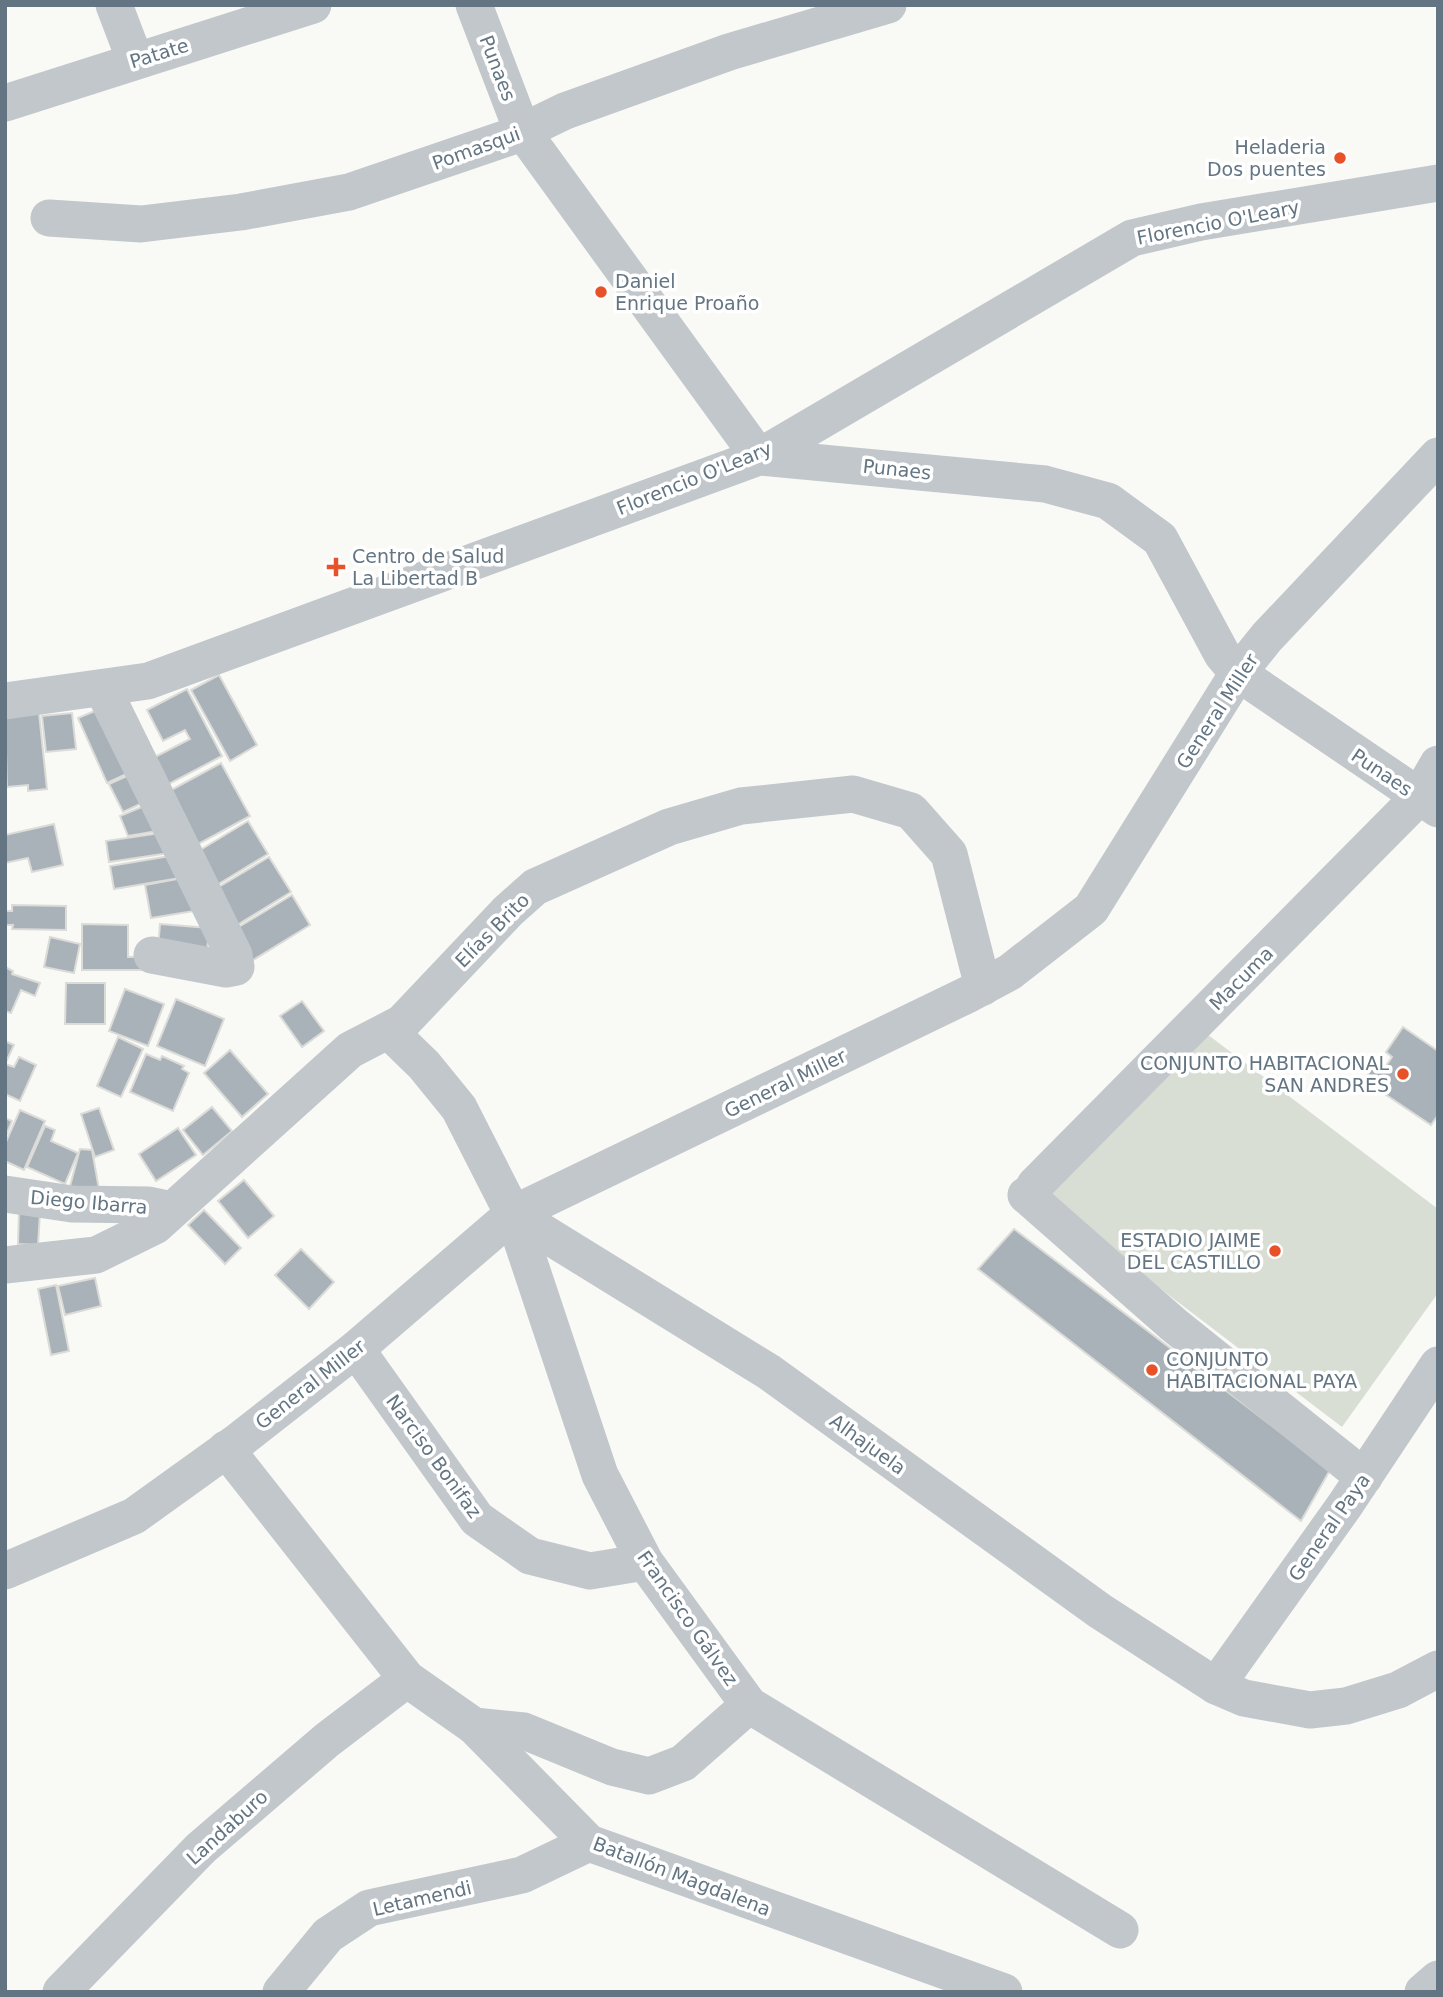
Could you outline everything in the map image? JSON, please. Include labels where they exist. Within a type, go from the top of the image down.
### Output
[{"type":"street","points":[[114,5],[135,60]]},
{"type":"street","name":"Patate","points":[[5,103],[313,5]]},
{"type":"street","name":"Punaes","points":[[474,5],[525,131],[759,457],[1045,484],[1108,501],[1160,539],[1222,654],[1238,673],[1428,803]]},
{"type":"street","name":"Pomasqui","points":[[49,218],[141,223],[240,212],[349,192],[525,131],[565,111],[729,52],[888,5]]},
{"type":"street","name":"Florencio O'Leary","points":[[5,701],[148,681],[759,457],[1132,238],[1201,222],[1438,183]]},
{"type":"street","name":"General Miller","points":[[5,1571],[134,1516],[356,1349],[513,1214],[983,987],[1010,972],[1091,909],[1238,673],[1267,638],[1438,456]]},
{"type":"street","points":[[103,689],[234,955],[236,967],[226,969],[152,955]]},
{"type":"street","name":"Macuma","points":[[1364,1477],[1174,1325],[1031,1190],[1428,803],[1438,764]]},
{"type":"street","name":"Elías Brito","points":[[5,1265],[96,1255],[155,1226],[350,1050],[402,1023],[508,911],[535,887],[669,827],[741,806],[853,794],[911,811],[949,854],[983,987]]},
{"type":"street","name":"Francisco Gálvez","points":[[389,1031],[424,1065],[458,1108],[513,1214],[600,1475],[645,1562],[749,1705],[1120,1930]]},
{"type":"street","name":"Diego Ibarra","points":[[5,1194],[72,1204],[149,1205],[172,1210]]},
{"type":"street","name":"Alhajuela","points":[[513,1214],[769,1372],[1100,1611],[1216,1686],[1244,1698],[1310,1710],[1346,1706],[1398,1690],[1438,1670]]},
{"type":"street","name":"Narciso Bonifaz","points":[[356,1349],[477,1519],[530,1556],[590,1571],[645,1562]]},
{"type":"street","name":"General Paya","points":[[1216,1686],[1364,1477],[1438,1365]]},
{"type":"street","name":"Batallón Magdalena","points":[[226,1449],[407,1679],[474,1726],[589,1843],[1004,1992]]},
{"type":"street","name":"Landaburo","points":[[61,1992],[201,1848],[327,1740],[407,1679]]},
{"type":"street","points":[[474,1726],[524,1731],[612,1767],[649,1776],[683,1763],[749,1705]]},
{"type":"street","name":"Letamendi","points":[[281,1992],[328,1934],[369,1908],[522,1875],[589,1843]]},
{"type":"street","points":[[1423,1992],[1438,1979]]},
{"type":"shaded area","name":"ESTADIO JAIME DEL CASTILLO","points":[[1207,1034],[1438,1209],[1438,1293],[1342,1427],[1044,1200]]},
{"type":"building","points":[[219,675],[257,745],[230,761],[191,690]]},
{"type":"building","points":[[187,689],[222,756],[165,786],[151,759],[190,739],[185,730],[163,741],[147,710]]},
{"type":"building","points":[[97,710],[135,770],[107,783],[78,718]]},
{"type":"building","points":[[39,713],[47,789],[28,791],[28,785],[7,787],[5,716]]},
{"type":"building","points":[[72,713],[76,749],[46,752],[42,716]]},
{"type":"building","points":[[221,763],[250,816],[191,848],[162,795]]},
{"type":"building","points":[[136,772],[149,800],[123,812],[109,784]]},
{"type":"building","points":[[151,803],[163,830],[128,836],[120,816]]},
{"type":"building","points":[[248,821],[268,854],[212,888],[192,855]]},
{"type":"building","points":[[54,824],[63,865],[32,872],[28,858],[5,863],[5,835]]},
{"type":"building","points":[[167,832],[176,852],[109,862],[106,841]]},
{"type":"building","points":[[176,855],[180,878],[114,889],[110,866]]},
{"type":"building","points":[[269,857],[291,892],[234,927],[212,891]]},
{"type":"building","points":[[188,877],[194,911],[151,918],[145,885]]},
{"type":"building","points":[[292,895],[310,925],[250,962],[232,931]]},
{"type":"building","points":[[12,905],[66,906],[66,930],[12,929],[13,925],[5,925],[5,911],[12,911]]},
{"type":"building","points":[[82,924],[128,925],[128,957],[143,957],[143,970],[82,970]]},
{"type":"building","points":[[160,924],[209,928],[207,953],[158,949]]},
{"type":"building","points":[[50,937],[80,944],[74,973],[44,967]]},
{"type":"building","points":[[5,967],[13,971],[12,974],[40,983],[35,996],[21,990],[11,1013],[5,1011]]},
{"type":"building","points":[[66,983],[105,983],[105,1024],[65,1024]]},
{"type":"building","points":[[125,989],[164,1004],[148,1046],[109,1031]]},
{"type":"building","points":[[176,999],[224,1019],[205,1066],[157,1046]]},
{"type":"building","points":[[302,1001],[324,1031],[302,1047],[280,1016]]},
{"type":"building","name":"CONJUNTO HABITACIONAL SAN ANDRES","points":[[1403,1027],[1438,1051],[1438,1115],[1431,1125],[1364,1080],[1375,1063],[1384,1069],[1392,1057],[1386,1052]]},
{"type":"building","points":[[118,1037],[143,1049],[121,1097],[97,1086]]},
{"type":"building","points":[[5,1041],[14,1045],[5,1064]]},
{"type":"building","points":[[230,1050],[268,1094],[242,1117],[204,1073]]},
{"type":"building","points":[[146,1054],[160,1060],[162,1056],[184,1066],[182,1069],[189,1073],[173,1111],[130,1092]]},
{"type":"building","points":[[19,1057],[36,1065],[20,1101],[5,1094],[5,1064],[14,1067]]},
{"type":"building","points":[[212,1107],[232,1131],[203,1155],[183,1130]]},
{"type":"building","points":[[99,1108],[114,1150],[95,1157],[81,1114]]},
{"type":"building","points":[[20,1110],[45,1121],[24,1170],[5,1161],[5,1144]]},
{"type":"building","points":[[5,1118],[12,1121],[5,1138]]},
{"type":"building","points":[[45,1126],[55,1130],[51,1141],[78,1153],[65,1184],[27,1167]]},
{"type":"building","points":[[178,1128],[196,1155],[156,1181],[139,1154]]},
{"type":"building","points":[[80,1149],[92,1150],[100,1195],[69,1190]]},
{"type":"building","points":[[244,1180],[274,1216],[248,1238],[218,1201]]},
{"type":"building","points":[[204,1210],[241,1248],[225,1264],[188,1225]]},
{"type":"building","points":[[19,1212],[40,1213],[38,1245],[18,1244]]},
{"type":"building","name":"CONJUNTO HABITACIONAL PAYA","points":[[1014,1229],[1330,1470],[1301,1521],[978,1269]]},
{"type":"building","points":[[301,1249],[334,1282],[309,1309],[275,1275]]},
{"type":"building","points":[[95,1278],[101,1306],[65,1315],[58,1286]]},
{"type":"building","points":[[56,1285],[69,1351],[51,1355],[38,1289]]},
{"type":"place","name":"Heladeria Dos puentes","points":[[1340,158]]},
{"type":"place","name":"Daniel Enrique Proaño","points":[[601,292]]},
{"type":"place","name":"Centro de Salud La Libertad B","points":[[336,567]]},
{"type":"place","name":"CONJUNTO HABITACIONAL SAN ANDRES","points":[[1403,1074]]},
{"type":"place","name":"ESTADIO JAIME DEL CASTILLO","points":[[1275,1251]]},
{"type":"place","name":"CONJUNTO HABITACIONAL PAYA","points":[[1152,1370]]}]
